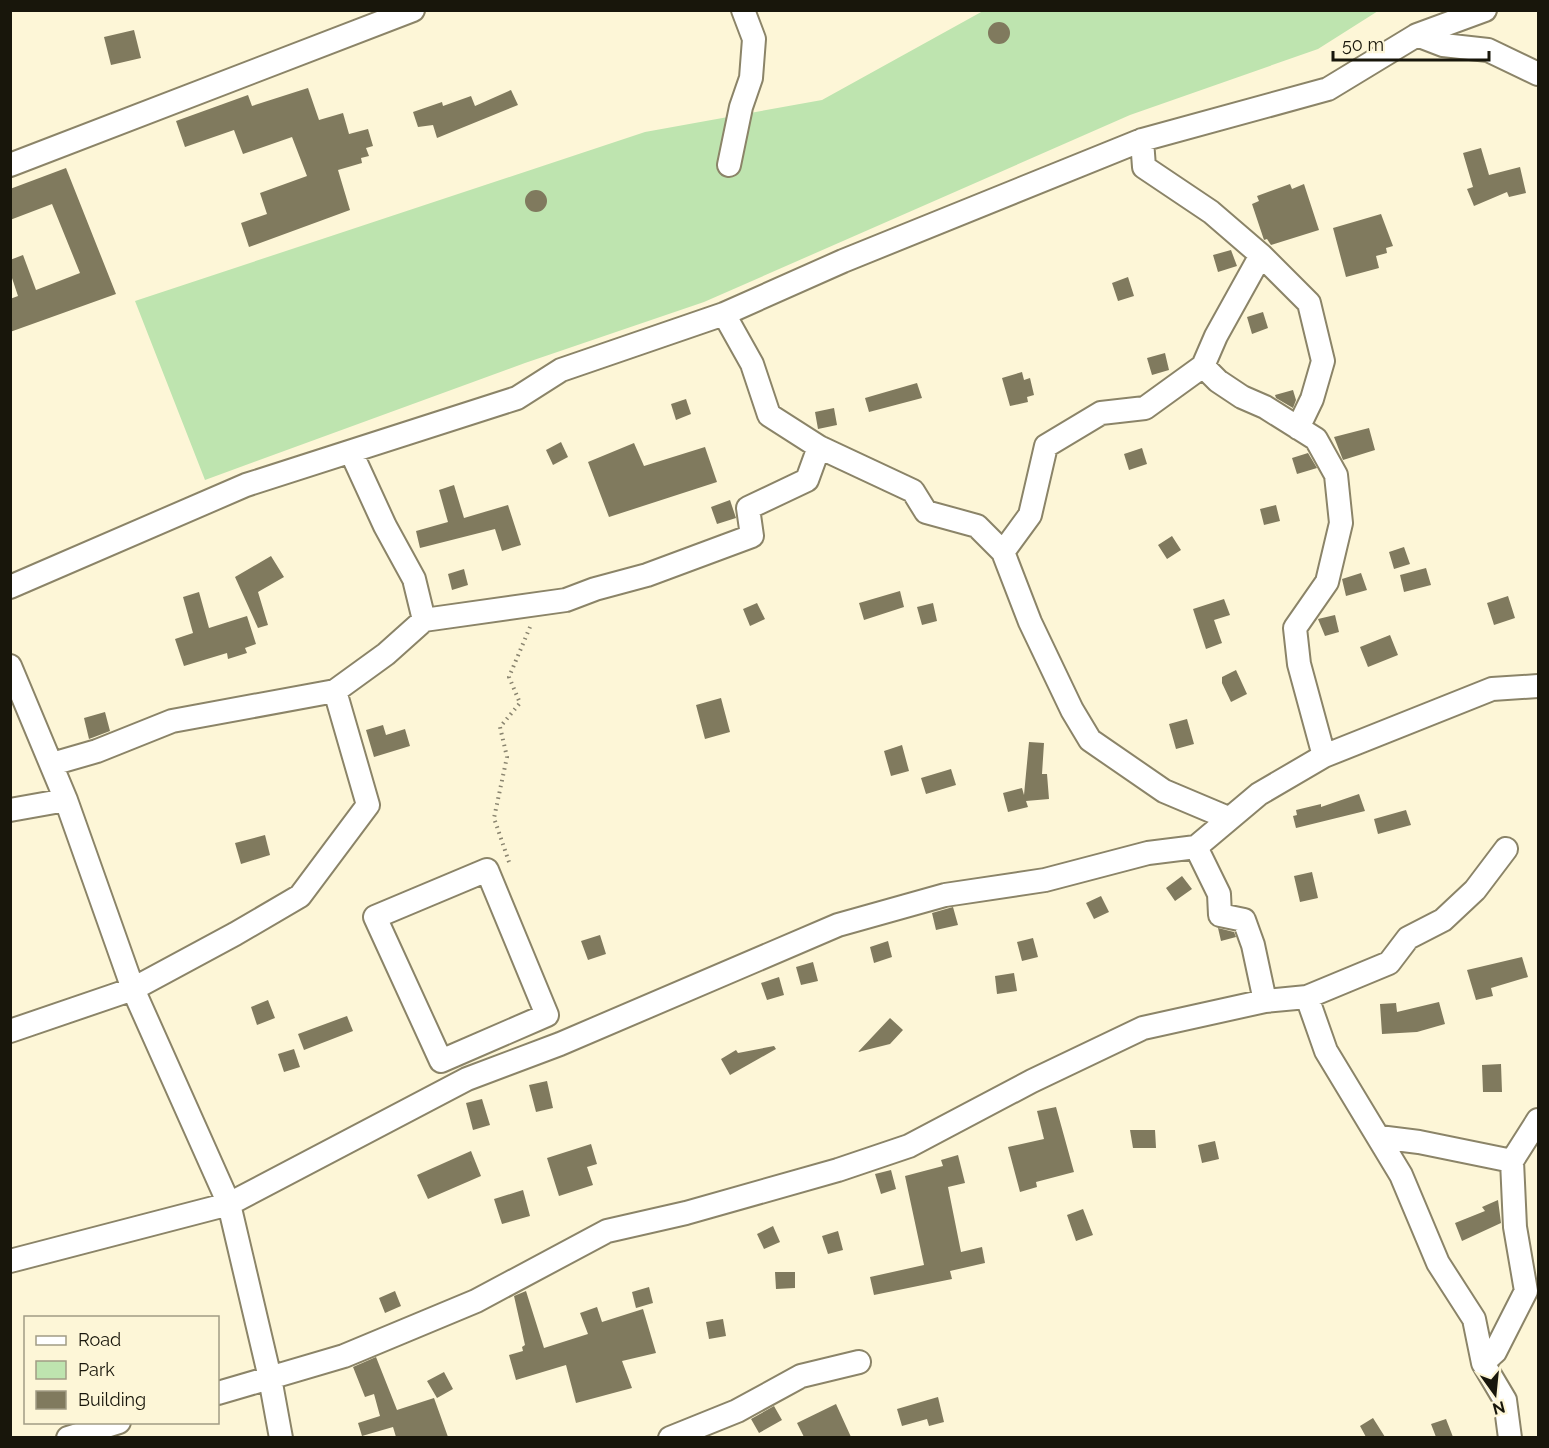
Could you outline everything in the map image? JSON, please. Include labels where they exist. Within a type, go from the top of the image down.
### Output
[{"type":"street","points":[[10,165],[413,10]]},
{"type":"street","points":[[729,165],[741,107],[752,78],[754,39],[743,10]]},
{"type":"street","points":[[10,587],[246,484],[517,398],[561,370],[724,314],[843,261],[1142,140],[1328,89],[1417,35],[1485,10]]},
{"type":"street","points":[[1417,35],[1443,45],[1488,50],[1539,74]]},
{"type":"street","points":[[1142,140],[1144,167],[1211,212],[1261,255],[1309,303],[1323,361],[1312,399],[1298,428]]},
{"type":"street","points":[[1003,552],[1030,515],[1046,446],[1101,413],[1144,408],[1203,366],[1216,336],[1261,255]]},
{"type":"street","points":[[724,314],[752,364],[769,416],[819,447],[913,491],[926,512],[977,526],[1003,552],[1030,622],[1072,710],[1090,740],[1164,791],[1228,818]]},
{"type":"street","points":[[1203,366],[1226,386],[1316,439],[1336,475],[1341,523],[1327,582],[1295,628],[1299,664],[1324,756]]},
{"type":"street","points":[[52,764],[97,751],[172,721],[335,691],[386,654],[424,620],[566,600],[595,589],[647,575],[752,536],[748,508],[807,480],[819,447]]},
{"type":"street","points":[[351,452],[385,526],[414,579],[424,620]]},
{"type":"street","points":[[10,666],[66,800],[133,989],[229,1204],[270,1378],[281,1437]]},
{"type":"street","points":[[10,1262],[229,1204],[467,1079],[560,1044],[838,925],[945,895],[1045,880],[1148,853],[1196,847],[1259,794],[1324,756],[1492,690],[1539,686]]},
{"type":"street","points":[[10,1031],[133,989],[300,896],[368,805],[335,691]]},
{"type":"street","points":[[10,810],[66,800]]},
{"type":"street","points":[[1196,847],[1219,894],[1220,915],[1244,920],[1253,945],[1265,1001]]},
{"type":"street","points":[[219,1393],[344,1356],[476,1301],[607,1231],[762,1191],[909,1146],[1032,1081],[1143,1028],[1265,1001],[1307,997],[1389,963],[1408,938],[1443,920],[1475,890],[1506,849]]},
{"type":"street","points":[[487,870],[547,1015],[441,1061],[375,917],[487,870]]},
{"type":"street","points":[[1307,997],[1326,1051],[1401,1174],[1438,1263],[1474,1319],[1483,1364],[1505,1400],[1510,1437]]},
{"type":"street","points":[[1483,1364],[1495,1352],[1526,1291],[1515,1227],[1512,1161],[1539,1120]]},
{"type":"street","points":[[1379,1137],[1419,1142],[1512,1161]]},
{"type":"street","points":[[670,1437],[737,1411],[801,1376],[859,1362]]},
{"type":"street","points":[[68,1437],[112,1424]]},
{"type":"path","points":[[509,863],[494,818],[507,757],[500,726],[520,703],[509,677],[527,630],[535,624]]},
{"type":"green space","points":[[983,11],[1378,11],[1318,49],[1130,115],[704,302],[525,363],[205,480],[135,301],[645,132],[822,100]]},
{"type":"building","points":[[999,22],[1007,25],[1010,33],[1007,41],[999,44],[991,41],[988,33],[991,25]]},
{"type":"building","points":[[134,30],[141,58],[111,65],[104,37]]},
{"type":"building","points":[[308,88],[319,120],[343,113],[349,134],[368,129],[373,146],[366,148],[369,156],[361,158],[362,163],[338,170],[350,210],[249,247],[241,223],[267,214],[260,193],[307,176],[292,137],[243,154],[234,130],[185,147],[176,121],[248,95],[252,106]]},
{"type":"building","points":[[511,90],[518,105],[437,138],[433,125],[418,127],[413,112],[442,102],[443,106],[471,96],[475,106]]},
{"type":"building","points":[[1481,148],[1489,175],[1520,167],[1526,193],[1509,197],[1507,192],[1474,206],[1467,189],[1473,187],[1463,153]]},
{"type":"building","points":[[66,168],[116,294],[10,332],[10,299],[18,296],[10,272],[10,260],[23,255],[36,290],[80,273],[52,204],[10,220],[10,189]]},
{"type":"building","points":[[1290,184],[1292,189],[1304,184],[1319,230],[1271,245],[1267,239],[1264,240],[1252,204],[1259,201],[1257,196]]},
{"type":"building","points":[[536,190],[544,193],[547,201],[544,209],[536,212],[528,209],[525,201],[528,193]]},
{"type":"building","points":[[1381,214],[1393,246],[1386,248],[1387,253],[1376,256],[1379,268],[1346,277],[1333,228]]},
{"type":"building","points":[[1231,250],[1237,266],[1218,272],[1213,255]]},
{"type":"building","points":[[1128,277],[1134,296],[1118,301],[1112,283]]},
{"type":"building","points":[[1263,312],[1268,328],[1252,334],[1247,317]]},
{"type":"building","points":[[1165,353],[1169,370],[1152,375],[1147,358]]},
{"type":"building","points":[[1022,372],[1024,380],[1030,378],[1034,395],[1027,397],[1028,402],[1010,406],[1002,378]]},
{"type":"building","points":[[917,383],[922,398],[869,412],[865,398]]},
{"type":"building","points":[[1293,390],[1296,400],[1293,408],[1276,398],[1275,395]]},
{"type":"building","points":[[686,399],[691,414],[676,420],[671,404]]},
{"type":"building","points":[[834,408],[837,425],[818,429],[815,412]]},
{"type":"building","points":[[1369,428],[1375,450],[1343,460],[1334,437]]},
{"type":"building","points":[[561,442],[568,457],[553,465],[546,450]]},
{"type":"building","points":[[634,443],[644,466],[705,447],[717,482],[609,517],[588,462]]},
{"type":"building","points":[[1142,448],[1147,464],[1129,470],[1124,454]]},
{"type":"building","points":[[1308,453],[1317,468],[1297,474],[1292,458]]},
{"type":"building","points":[[454,485],[464,518],[508,505],[521,545],[502,551],[495,529],[420,548],[416,531],[448,522],[439,490]]},
{"type":"building","points":[[730,500],[736,518],[717,524],[711,507]]},
{"type":"building","points":[[1276,505],[1280,521],[1264,525],[1260,509]]},
{"type":"building","points":[[1172,536],[1181,550],[1167,559],[1158,545]]},
{"type":"building","points":[[1404,547],[1410,564],[1394,569],[1389,552]]},
{"type":"building","points":[[271,556],[284,577],[258,592],[268,625],[258,628],[235,577]]},
{"type":"building","points":[[1426,568],[1431,585],[1404,592],[1400,575]]},
{"type":"building","points":[[464,569],[468,585],[452,590],[448,574]]},
{"type":"building","points":[[1361,573],[1367,590],[1346,596],[1342,579]]},
{"type":"building","points":[[900,591],[904,607],[864,620],[859,603]]},
{"type":"building","points":[[199,592],[209,628],[247,616],[256,644],[245,648],[247,653],[228,659],[227,653],[184,666],[175,639],[193,633],[183,597]]},
{"type":"building","points":[[1508,596],[1515,618],[1494,625],[1487,603]]},
{"type":"building","points":[[1224,599],[1230,615],[1214,620],[1222,643],[1206,649],[1193,609]]},
{"type":"building","points":[[757,603],[765,619],[750,626],[743,609]]},
{"type":"building","points":[[933,603],[937,621],[922,625],[917,607]]},
{"type":"building","points":[[1335,615],[1339,632],[1325,636],[1318,619]]},
{"type":"building","points":[[1390,635],[1398,655],[1368,667],[1360,647]]},
{"type":"building","points":[[1236,670],[1247,694],[1231,702],[1222,683],[1222,677]]},
{"type":"building","points":[[721,698],[730,732],[705,739],[696,705]]},
{"type":"building","points":[[105,712],[110,731],[89,739],[84,718]]},
{"type":"building","points":[[1187,719],[1194,744],[1176,749],[1169,724]]},
{"type":"building","points":[[383,725],[386,735],[405,729],[410,746],[374,757],[366,730]]},
{"type":"building","points":[[1029,742],[1044,743],[1042,774],[1047,774],[1049,799],[1026,801],[1028,807],[1008,812],[1003,793],[1022,788],[1024,795]]},
{"type":"building","points":[[902,745],[909,771],[891,776],[884,751]]},
{"type":"building","points":[[951,769],[956,785],[926,794],[921,778]]},
{"type":"building","points":[[1359,794],[1365,811],[1296,828],[1293,816],[1297,815],[1296,810],[1321,804],[1321,807]]},
{"type":"building","points":[[1406,810],[1411,825],[1378,834],[1374,819]]},
{"type":"building","points":[[265,835],[270,855],[241,864],[235,843]]},
{"type":"building","points":[[1312,872],[1318,898],[1300,902],[1294,876]]},
{"type":"building","points":[[1182,876],[1192,889],[1175,901],[1166,888]]},
{"type":"building","points":[[1101,896],[1109,912],[1094,919],[1086,903]]},
{"type":"building","points":[[953,907],[958,925],[936,930],[932,913]]},
{"type":"building","points":[[1218,928],[1234,932],[1236,937],[1221,941]]},
{"type":"building","points":[[600,935],[606,954],[588,960],[581,941]]},
{"type":"building","points":[[1033,938],[1038,957],[1022,961],[1017,942]]},
{"type":"building","points":[[888,941],[892,957],[874,963],[870,947]]},
{"type":"building","points":[[1522,957],[1528,977],[1491,988],[1493,996],[1476,1000],[1467,970]]},
{"type":"building","points":[[813,962],[818,981],[801,985],[796,967]]},
{"type":"building","points":[[1014,973],[1017,991],[997,994],[995,976]]},
{"type":"building","points":[[779,977],[784,995],[767,1000],[761,983]]},
{"type":"building","points":[[268,1000],[275,1018],[257,1025],[251,1007]]},
{"type":"building","points":[[1439,1002],[1445,1024],[1417,1032],[1382,1034],[1380,1004],[1396,1003],[1397,1012]]},
{"type":"building","points":[[347,1016],[353,1031],[304,1050],[298,1034]]},
{"type":"building","points":[[890,1018],[903,1030],[890,1044],[858,1052]]},
{"type":"building","points":[[774,1046],[776,1049],[730,1075],[721,1059],[736,1050],[738,1053]]},
{"type":"building","points":[[294,1049],[300,1067],[284,1072],[278,1054]]},
{"type":"building","points":[[1501,1064],[1502,1092],[1483,1092],[1482,1065]]},
{"type":"building","points":[[547,1081],[553,1108],[536,1112],[529,1085]]},
{"type":"building","points":[[482,1099],[490,1125],[473,1130],[466,1103]]},
{"type":"building","points":[[1056,1107],[1074,1172],[1036,1182],[1037,1187],[1020,1192],[1008,1147],[1044,1139],[1037,1111]]},
{"type":"building","points":[[1130,1130],[1155,1130],[1156,1148],[1133,1148]]},
{"type":"building","points":[[1215,1141],[1219,1159],[1202,1163],[1198,1145]]},
{"type":"building","points":[[591,1144],[597,1164],[587,1167],[593,1185],[559,1196],[547,1158]]},
{"type":"building","points":[[471,1151],[481,1176],[428,1199],[417,1175]]},
{"type":"building","points":[[958,1155],[965,1183],[948,1187],[961,1252],[982,1247],[985,1263],[950,1271],[952,1279],[874,1295],[870,1277],[924,1265],[905,1176],[943,1166],[941,1160]]},
{"type":"building","points":[[891,1170],[896,1189],[881,1194],[875,1174]]},
{"type":"building","points":[[523,1190],[530,1216],[502,1224],[494,1199]]},
{"type":"building","points":[[1498,1200],[1501,1223],[1462,1241],[1455,1223],[1485,1211],[1482,1207]]},
{"type":"building","points":[[1083,1209],[1093,1235],[1076,1241],[1067,1215]]},
{"type":"building","points":[[773,1226],[780,1242],[764,1249],[757,1234]]},
{"type":"building","points":[[838,1231],[843,1250],[828,1254],[822,1236]]},
{"type":"building","points":[[775,1272],[795,1272],[795,1288],[776,1289]]},
{"type":"building","points":[[649,1287],[653,1303],[636,1308],[632,1292]]},
{"type":"building","points":[[395,1291],[401,1306],[385,1313],[379,1298]]},
{"type":"building","points":[[526,1291],[544,1348],[588,1334],[580,1313],[597,1307],[602,1322],[643,1309],[656,1353],[622,1361],[632,1388],[576,1403],[566,1365],[516,1380],[509,1355],[523,1351],[522,1347],[525,1345],[514,1296]]},
{"type":"building","points":[[723,1319],[726,1336],[709,1339],[706,1322]]},
{"type":"building","points":[[376,1357],[397,1410],[434,1398],[448,1437],[396,1437],[393,1427],[362,1436],[358,1423],[380,1416],[374,1394],[365,1397],[353,1367]]},
{"type":"building","points":[[444,1372],[453,1389],[437,1398],[427,1381]]},
{"type":"building","points":[[938,1397],[944,1422],[929,1426],[927,1419],[902,1426],[897,1409]]},
{"type":"building","points":[[836,1404],[851,1437],[804,1437],[797,1423]]},
{"type":"building","points":[[774,1406],[782,1420],[759,1433],[751,1419]]},
{"type":"building","points":[[1373,1418],[1385,1437],[1366,1437],[1360,1426]]},
{"type":"building","points":[[1446,1419],[1453,1437],[1436,1437],[1431,1424]]}]
